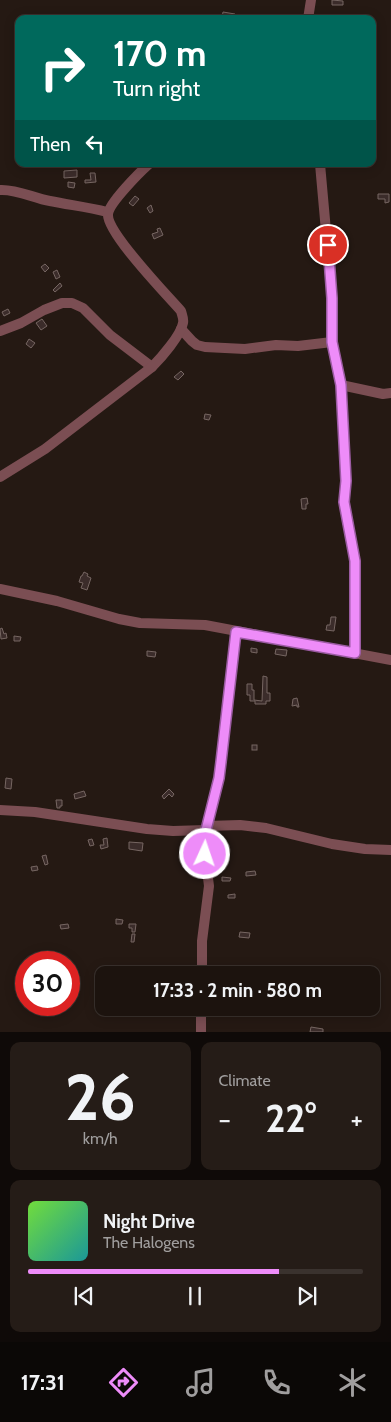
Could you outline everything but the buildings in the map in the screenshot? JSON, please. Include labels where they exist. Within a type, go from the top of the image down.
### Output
[{"type":"street","points":[[309,15],[311,0]]},
{"type":"street","points":[[0,477],[45,449],[152,368],[181,329],[184,321],[181,311],[126,248],[109,222],[108,212],[121,193],[146,167]]},
{"type":"street","points":[[320,167],[332,298],[332,342],[341,385],[346,481],[344,502],[355,561],[355,653]]},
{"type":"street","points":[[0,190],[108,212]]},
{"type":"street","points":[[1,332],[44,310],[62,303],[72,303],[83,308],[110,335],[152,368]]},
{"type":"street","points":[[181,329],[197,345],[205,347],[245,349],[276,345],[298,346],[332,342]]},
{"type":"street","points":[[341,385],[383,394],[391,393]]},
{"type":"street","points":[[0,589],[57,601],[119,619],[140,623],[205,625],[391,660]]},
{"type":"street","points":[[202,966],[202,941],[208,886],[205,854],[207,828],[219,778],[236,632]]},
{"type":"street","points":[[0,810],[34,812],[147,829],[173,831],[240,825],[266,828],[332,844],[365,849],[391,850]]},
{"type":"street","points":[[201,1016],[201,1032]]},
{"type":"route","points":[[205,854],[206,830],[219,778],[236,632],[355,653],[355,561],[344,502],[346,481],[344,426],[341,385],[332,342],[332,298],[328,245]]}]
